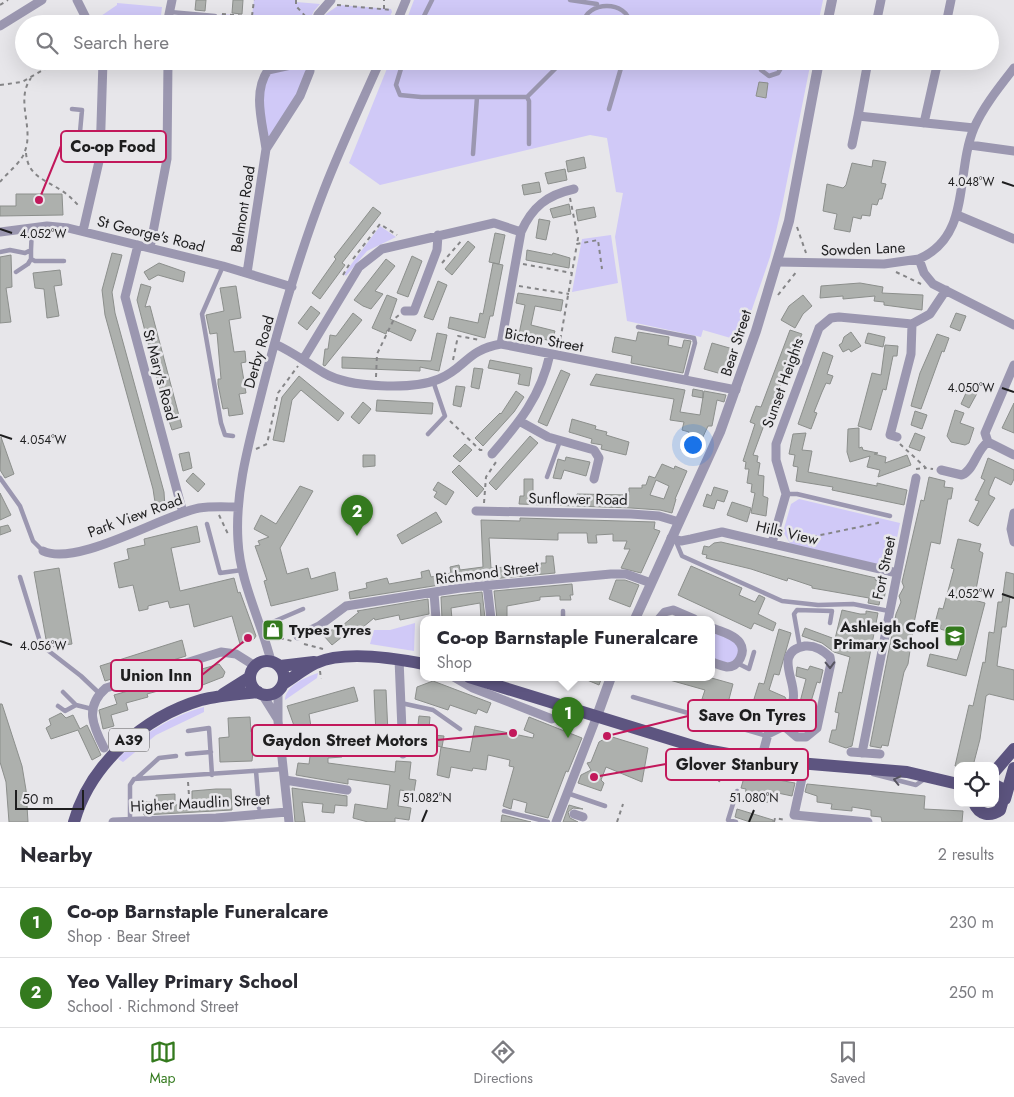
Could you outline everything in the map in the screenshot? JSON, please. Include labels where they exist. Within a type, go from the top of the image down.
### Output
[{"type":"main road","points":[[317,663],[310,661],[275,664],[265,661],[252,672],[251,683],[260,693],[274,694],[281,687],[317,663],[335,658],[399,659],[420,663]]},
{"type":"main road","points":[[275,664],[284,675],[281,687]]},
{"type":"main road","name":"A39","points":[[218,697],[252,672]]},
{"type":"main road","points":[[478,681],[520,700],[597,716],[727,754],[761,760],[867,768],[927,777],[954,783]]},
{"type":"main road","name":"A39","points":[[74,822],[83,797],[96,776],[128,741],[172,713],[201,700],[260,693]]},
{"type":"main road","points":[[999,766],[1014,749]]},
{"type":"main road","points":[[993,822],[1002,805],[1014,768]]},
{"type":"main road","points":[[940,781],[954,790]]},
{"type":"main road","points":[[999,788],[1003,792],[1002,805]]},
{"type":"main road","points":[[974,807],[975,822]]},
{"type":"main road","points":[[977,807],[988,814],[999,807]]},
{"type":"street","points":[[18,15],[42,0]]},
{"type":"street","points":[[77,0],[84,15]]},
{"type":"street","points":[[169,15],[172,0]]},
{"type":"street","points":[[400,15],[406,0]]},
{"type":"street","points":[[829,15],[832,0]]},
{"type":"street","points":[[878,15],[881,0]]},
{"type":"street","points":[[948,15],[952,0]]},
{"type":"street","points":[[318,15],[329,2]]},
{"type":"street","points":[[0,26],[15,17]]},
{"type":"street","points":[[918,259],[931,252],[946,239],[957,215],[974,128],[1001,84],[1014,68]]},
{"type":"street","points":[[83,231],[100,157],[103,70]]},
{"type":"street","points":[[150,248],[167,159],[168,70]]},
{"type":"street","name":"Belmont Road","points":[[247,273],[266,149],[259,102],[260,82],[268,70]]},
{"type":"street","name":"Belmont Road","points":[[266,149],[300,96],[310,70]]},
{"type":"street","name":"Derby Road","points":[[275,664],[242,570],[238,541],[238,507],[246,454],[302,252],[328,180],[376,70]]},
{"type":"street","name":"Bear Street","points":[[639,616],[651,583],[713,449],[736,390],[765,302],[789,221],[817,70]]},
{"type":"street","points":[[852,145],[866,70]]},
{"type":"street","points":[[924,123],[936,70]]},
{"type":"street","points":[[858,116],[974,128]]},
{"type":"street","points":[[970,145],[1014,151]]},
{"type":"street","points":[[498,345],[512,284],[521,232],[527,219],[542,200],[571,190]]},
{"type":"street","points":[[957,215],[1014,239]]},
{"type":"street","points":[[304,358],[351,280],[368,258],[390,245],[472,226],[494,223],[521,232]]},
{"type":"street","name":"St George's Road","points":[[0,232],[47,226],[83,231],[223,266],[292,287]]},
{"type":"street","points":[[405,311],[414,311],[437,250],[438,235]]},
{"type":"street","name":"St Mary's Road","points":[[138,244],[125,297],[184,513]]},
{"type":"street","name":"Sowden Lane","points":[[778,262],[884,264],[918,259],[924,274],[942,288],[1014,324]]},
{"type":"street","points":[[890,435],[911,354],[912,324],[930,314],[942,288]]},
{"type":"street","name":"Sunset Heights","points":[[786,494],[776,460],[776,444],[819,328],[830,318],[840,317],[912,324]]},
{"type":"street","name":"Bicton Street","points":[[275,344],[304,358],[332,376],[345,381],[375,384],[420,385],[433,381],[450,372],[471,354],[498,345],[736,390]]},
{"type":"street","points":[[491,455],[521,422],[540,389],[554,355]]},
{"type":"street","points":[[1014,366],[986,433],[988,442],[1014,456]]},
{"type":"street","points":[[521,422],[548,437],[597,452],[599,458],[594,479]]},
{"type":"street","points":[[941,470],[964,474],[982,447],[988,442]]},
{"type":"street","name":"Fort Street","points":[[862,753],[916,478]]},
{"type":"street","points":[[772,543],[786,494]]},
{"type":"street","name":"Park View Road","points":[[43,551],[52,554],[88,548],[198,508],[215,506],[238,507]]},
{"type":"street","name":"Sunflower Road","points":[[479,512],[636,514],[659,516],[679,522]]},
{"type":"street","points":[[1014,513],[1011,529],[1014,542]]},
{"type":"street","name":"Hills View","points":[[673,539],[691,540],[718,532],[784,545],[896,573]]},
{"type":"street","name":"Richmond Street","points":[[298,636],[330,618],[346,606],[488,585],[611,574],[626,574],[651,583]]},
{"type":"street","points":[[488,585],[491,616]]},
{"type":"street","points":[[434,593],[436,616]]},
{"type":"street","points":[[662,616],[665,612],[673,610],[687,616]]},
{"type":"street","points":[[715,630],[739,642],[742,652],[737,663],[725,667],[715,663]]},
{"type":"street","points":[[784,726],[797,737],[810,735],[817,728],[831,670],[830,657],[820,648],[811,646],[800,648],[793,653],[788,663],[789,677],[795,691],[793,700]]},
{"type":"street","points":[[104,748],[94,727],[92,710],[100,694],[106,688],[221,652],[236,654],[252,672]]},
{"type":"street","points":[[399,659],[403,754]]},
{"type":"street","points":[[461,681],[473,688],[520,700],[552,719]]},
{"type":"street","points":[[556,822],[570,814],[566,793],[597,716],[609,681]]},
{"type":"street","points":[[281,687],[278,721],[288,817]]},
{"type":"street","points":[[260,693],[278,721]]},
{"type":"street","points":[[761,760],[766,736],[770,731],[784,726],[790,713]]},
{"type":"street","points":[[850,752],[880,754]]},
{"type":"street","points":[[805,764],[794,815],[868,822]]},
{"type":"street","points":[[285,780],[347,790]]},
{"type":"street","name":"Higher Maudlin Street","points":[[113,822],[288,817]]},
{"type":"lane","points":[[424,15],[432,0]]},
{"type":"lane","points":[[570,0],[597,4],[606,2],[621,6],[627,15]]},
{"type":"lane","points":[[586,15],[597,4]]},
{"type":"lane","points":[[400,70],[396,85],[400,95],[477,98],[527,97],[554,70]]},
{"type":"lane","points":[[609,109],[620,70]]},
{"type":"lane","points":[[760,70],[768,76],[778,73],[780,70]]},
{"type":"lane","points":[[527,97],[529,101],[529,144]]},
{"type":"lane","points":[[473,154],[477,98]]},
{"type":"lane","points":[[67,151],[78,154],[81,133],[82,110],[72,109]]},
{"type":"lane","points":[[81,133],[101,133]]},
{"type":"lane","points":[[16,272],[31,260],[32,227]]},
{"type":"lane","points":[[0,252],[10,250],[25,254],[31,250]]},
{"type":"lane","points":[[31,260],[64,260]]},
{"type":"lane","points":[[223,266],[202,314],[221,423],[225,435],[233,436]]},
{"type":"lane","points":[[638,327],[694,338],[695,343],[685,380]]},
{"type":"lane","points":[[428,434],[445,416],[433,381]]},
{"type":"lane","points":[[547,477],[560,441]]},
{"type":"lane","points":[[0,478],[20,506],[33,541],[43,551]]},
{"type":"lane","points":[[0,493],[7,490]]},
{"type":"lane","points":[[786,494],[797,494],[890,516]]},
{"type":"lane","points":[[207,524],[220,573],[242,570]]},
{"type":"lane","points":[[673,539],[682,556],[771,597],[806,604],[832,606],[853,604],[889,611]]},
{"type":"lane","points":[[20,577],[42,645],[100,694]]},
{"type":"lane","points":[[261,627],[303,608]]},
{"type":"lane","points":[[800,648],[794,614],[797,610],[832,611],[830,623]]},
{"type":"lane","points":[[563,611],[563,616]]},
{"type":"lane","points":[[737,663],[749,669],[754,652]]},
{"type":"lane","points":[[64,692],[76,705],[92,710]]},
{"type":"lane","points":[[633,697],[766,736]]},
{"type":"lane","points":[[401,704],[433,710],[460,729]]},
{"type":"lane","points":[[58,706],[65,711],[76,705]]},
{"type":"lane","points":[[188,731],[209,728],[212,775]]},
{"type":"lane","points":[[187,754],[211,752]]},
{"type":"lane","points":[[130,821],[130,785],[132,780],[137,778],[159,758],[176,756]]},
{"type":"lane","points":[[137,778],[212,775],[284,769]]},
{"type":"lane","points":[[256,771],[259,808]]},
{"type":"lane","points":[[736,822],[728,820],[737,791]]},
{"type":"lane","points":[[566,793],[605,806]]},
{"type":"lane","points":[[504,811],[548,822]]},
{"type":"path","points":[[0,5],[8,0]]},
{"type":"path","points":[[252,15],[254,0]]},
{"type":"path","points":[[296,0],[296,6],[304,15]]},
{"type":"path","points":[[384,0],[384,8]]},
{"type":"path","points":[[329,2],[391,9],[394,15]]},
{"type":"path","points":[[0,85],[10,86],[31,78],[44,70]]},
{"type":"path","points":[[31,78],[26,85],[24,95],[28,126],[27,163],[33,174],[68,195],[87,214]]},
{"type":"path","points":[[0,182],[26,151]]},
{"type":"path","points":[[554,355],[569,294],[578,238],[571,190]]},
{"type":"path","points":[[427,276],[438,268],[472,226]]},
{"type":"path","points":[[765,302],[774,299],[806,264],[797,227]]},
{"type":"path","points":[[576,244],[598,240],[602,269]]},
{"type":"path","points":[[516,262],[572,272]]},
{"type":"path","points":[[884,264],[927,287],[942,288]]},
{"type":"path","points":[[512,284],[569,294]]},
{"type":"path","points":[[375,384],[377,354],[394,319],[402,310],[405,311]]},
{"type":"path","points":[[450,372],[458,336],[470,337],[498,345]]},
{"type":"path","points":[[246,454],[267,444],[279,390],[304,358]]},
{"type":"path","points":[[445,416],[480,450],[491,455],[497,464],[486,477],[485,499],[479,512]]},
{"type":"path","points":[[890,435],[926,468],[941,470]]},
{"type":"path","points":[[215,506],[229,535],[238,541]]},
{"type":"path","points":[[784,545],[788,542],[878,523],[879,514]]},
{"type":"path","points":[[719,782],[727,754]]},
{"type":"path","points":[[188,776],[190,819]]},
{"type":"path","points":[[617,822],[623,804]]},
{"type":"path","points":[[774,822],[775,818],[793,820],[794,815]]},
{"type":"shaded area","points":[[254,0],[296,0],[296,2],[320,4],[312,15],[252,15]]},
{"type":"shaded area","points":[[414,0],[823,0],[820,15],[408,15]]},
{"type":"shaded area","points":[[117,3],[162,7],[161,15],[102,15],[117,5]]},
{"type":"shaded area","points":[[339,5],[391,9],[392,12],[390,15],[326,14]]},
{"type":"shaded area","points":[[310,70],[266,149],[260,101],[268,71]]},
{"type":"shaded area","points":[[386,70],[809,70],[770,257],[741,341],[703,330],[701,337],[627,321],[615,237],[623,193],[616,192],[607,138],[590,135],[380,185],[349,163]]},
{"type":"shaded area","points":[[380,226],[396,237],[367,251],[346,276],[344,274]]},
{"type":"shaded area","points":[[611,235],[618,283],[572,292],[582,239]]},
{"type":"shaded area","points":[[799,499],[900,523],[891,567],[791,545],[783,532],[791,504]]},
{"type":"shaded area","points":[[415,623],[414,651],[370,644],[374,630],[390,630]]},
{"type":"shaded area","points":[[715,630],[739,642],[737,663],[715,662]]},
{"type":"shaded area","points":[[318,673],[317,678],[285,700],[288,690],[292,686]]},
{"type":"shaded area","points":[[204,707],[204,712],[156,735],[123,762],[118,759],[136,742],[157,727]]},
{"type":"building","points":[[196,0],[206,0],[205,11],[195,10]]},
{"type":"building","points":[[233,0],[243,0],[242,14],[232,13]]},
{"type":"building","points":[[759,82],[768,83],[766,98],[756,96]]},
{"type":"building","points":[[584,157],[586,168],[568,172],[566,161]]},
{"type":"building","points":[[873,160],[886,162],[881,183],[886,184],[882,199],[879,199],[877,205],[872,204],[870,216],[862,215],[861,219],[853,217],[850,232],[834,229],[837,214],[823,211],[827,184],[843,188],[846,185],[852,163],[872,167]]},
{"type":"building","points":[[565,169],[567,180],[548,184],[545,173]]},
{"type":"building","points":[[539,182],[541,192],[524,195],[522,185]]},
{"type":"building","points":[[16,194],[62,194],[63,215],[0,216],[0,206],[16,206]]},
{"type":"building","points":[[569,204],[571,214],[553,218],[550,209]]},
{"type":"building","points":[[373,207],[381,213],[342,263],[345,265],[320,299],[312,293],[336,259],[334,257]]},
{"type":"building","points":[[594,207],[596,217],[578,221],[576,210]]},
{"type":"building","points":[[539,219],[550,221],[546,240],[536,238]]},
{"type":"building","points":[[495,233],[505,235],[499,264],[489,262]]},
{"type":"building","points":[[468,241],[475,247],[452,275],[445,269]]},
{"type":"building","points":[[527,250],[552,255],[553,253],[570,258],[569,268],[526,260]]},
{"type":"building","points":[[112,253],[122,255],[112,292],[115,313],[164,492],[165,508],[156,509],[153,489],[105,315],[102,290]]},
{"type":"building","points":[[11,255],[12,287],[6,288],[11,322],[0,323],[0,257]]},
{"type":"building","points":[[412,256],[422,261],[408,297],[397,293]]},
{"type":"building","points":[[386,259],[395,266],[375,291],[383,294],[371,309],[363,306],[354,300]]},
{"type":"building","points":[[159,263],[185,272],[183,282],[158,275],[149,280],[144,272]]},
{"type":"building","points":[[493,263],[503,265],[493,316],[490,316],[485,338],[448,328],[450,317],[478,323],[480,313],[483,314]]},
{"type":"building","points":[[60,270],[62,285],[54,286],[59,316],[47,318],[44,289],[35,288],[33,273]]},
{"type":"building","points":[[438,281],[447,285],[433,320],[424,317]]},
{"type":"building","points":[[860,283],[883,287],[882,293],[923,295],[922,310],[884,305],[884,302],[874,301],[875,296],[843,299],[843,296],[820,298],[821,286]]},
{"type":"building","points":[[141,284],[151,287],[145,307],[150,306],[182,427],[172,430],[137,300]]},
{"type":"building","points":[[236,286],[241,318],[229,320],[234,352],[245,351],[246,362],[241,363],[246,393],[239,394],[243,414],[229,416],[228,408],[223,409],[218,384],[218,379],[221,379],[217,333],[210,334],[206,315],[224,311],[220,288]]},
{"type":"building","points":[[518,293],[563,300],[561,311],[535,306],[531,325],[555,331],[552,341],[519,334],[525,305],[516,303]]},
{"type":"building","points":[[387,295],[397,299],[390,319],[416,330],[411,341],[387,330],[386,334],[372,328]]},
{"type":"building","points":[[803,295],[812,306],[803,314],[795,328],[781,320],[789,306]]},
{"type":"building","points":[[311,306],[320,313],[307,330],[298,323]]},
{"type":"building","points":[[353,313],[362,320],[325,366],[323,365],[325,349],[328,349],[330,335],[336,336]]},
{"type":"building","points":[[956,313],[966,316],[960,331],[950,327]]},
{"type":"building","points":[[790,330],[802,334],[781,382],[776,403],[769,418],[767,417],[753,455],[758,456],[757,462],[760,463],[758,475],[764,476],[763,496],[768,498],[766,516],[751,513],[755,493],[751,492],[752,484],[747,483],[749,469],[745,469],[746,462],[743,461],[755,424],[750,422],[756,406],[761,407]]},
{"type":"building","points":[[638,332],[669,337],[668,345],[682,348],[684,340],[691,341],[683,373],[631,363],[632,356],[612,352],[615,337],[636,341]]},
{"type":"building","points":[[851,332],[861,346],[851,352],[849,349],[843,352],[839,345],[844,337]]},
{"type":"building","points":[[437,333],[447,335],[439,371],[420,367],[420,371],[342,368],[342,357],[431,361]]},
{"type":"building","points":[[868,333],[885,337],[883,347],[865,343]]},
{"type":"building","points":[[937,334],[949,338],[944,352],[942,351],[921,409],[911,406],[920,373]]},
{"type":"building","points":[[712,343],[733,349],[725,375],[704,369]]},
{"type":"building","points":[[885,345],[898,346],[897,356],[893,356],[886,390],[883,389],[871,430],[858,426],[872,373],[881,375]]},
{"type":"building","points":[[823,352],[833,356],[827,374],[833,376],[830,384],[826,383],[822,392],[814,412],[817,413],[811,429],[798,424]]},
{"type":"building","points":[[490,360],[532,368],[529,386],[518,384],[520,374],[488,368]]},
{"type":"building","points":[[474,368],[483,369],[479,389],[471,387]]},
{"type":"building","points":[[561,370],[570,374],[547,426],[538,422]]},
{"type":"building","points":[[596,374],[685,390],[680,412],[700,415],[704,391],[726,395],[724,402],[717,400],[712,426],[708,426],[694,456],[681,450],[689,432],[682,430],[684,422],[670,420],[674,399],[590,385]]},
{"type":"building","points":[[299,376],[344,413],[338,421],[301,390],[292,400],[284,442],[273,440],[282,397]]},
{"type":"building","points":[[971,382],[981,386],[969,408],[961,404]]},
{"type":"building","points":[[456,386],[465,387],[461,407],[453,405]]},
{"type":"building","points":[[693,389],[703,391],[703,398],[692,396]]},
{"type":"building","points":[[516,391],[524,397],[514,412],[483,446],[475,438],[501,414]]},
{"type":"building","points":[[377,400],[433,403],[432,414],[376,411]]},
{"type":"building","points":[[363,402],[371,409],[359,424],[351,417]]},
{"type":"building","points":[[1014,403],[1014,433],[1002,428]]},
{"type":"building","points":[[955,410],[964,413],[960,423],[974,428],[969,443],[965,445],[951,442],[947,436]]},
{"type":"building","points":[[915,411],[927,415],[922,429],[911,425]]},
{"type":"building","points":[[572,419],[596,426],[595,429],[607,432],[606,435],[629,442],[626,455],[601,449],[602,445],[591,443],[592,439],[569,432]]},
{"type":"building","points":[[859,428],[859,448],[862,447],[863,450],[886,457],[885,463],[907,455],[911,465],[878,477],[880,470],[867,467],[870,456],[850,462],[847,452],[848,429]]},
{"type":"building","points":[[806,433],[802,450],[812,451],[808,472],[877,486],[877,483],[907,490],[904,505],[832,490],[833,487],[796,481],[798,467],[793,466],[795,455],[789,454],[793,434]]},
{"type":"building","points":[[915,433],[925,437],[920,451],[909,447]]},
{"type":"building","points":[[530,436],[538,443],[496,490],[489,483]]},
{"type":"building","points":[[1,437],[14,474],[5,478],[0,470]]},
{"type":"building","points":[[465,444],[472,450],[460,462],[453,456]]},
{"type":"building","points":[[189,452],[192,468],[183,471],[179,454]]},
{"type":"building","points":[[363,455],[375,455],[375,466],[363,467]]},
{"type":"building","points":[[566,457],[590,462],[586,476],[564,470],[561,479],[553,478],[558,459],[565,461]]},
{"type":"building","points":[[988,458],[1014,470],[1014,479],[1011,485],[995,477],[989,495],[995,498],[978,526],[969,521],[979,501],[975,500],[985,480],[981,478]]},
{"type":"building","points":[[662,464],[674,469],[675,466],[687,471],[675,499],[672,513],[660,510],[631,508],[519,504],[520,496],[524,496],[524,479],[533,479],[533,496],[577,499],[577,494],[629,495],[629,488],[642,488],[642,485],[646,485],[649,476],[655,478]],"holes":[[[656,480],[669,486],[664,499],[650,495]]]},
{"type":"building","points":[[459,465],[484,489],[477,497],[452,472]]},
{"type":"building","points":[[193,473],[205,484],[198,492],[186,481]]},
{"type":"building","points":[[929,477],[945,481],[944,487],[953,488],[951,499],[948,499],[940,544],[931,542],[914,623],[908,664],[904,672],[888,746],[882,745],[881,748],[870,746],[896,614],[901,602],[899,596],[904,587],[902,582],[921,500],[924,501]]},
{"type":"building","points":[[438,482],[454,492],[446,505],[434,497],[437,492],[433,490]]},
{"type":"building","points":[[300,486],[313,491],[280,548],[287,574],[308,568],[311,579],[335,572],[338,590],[271,606],[264,581],[267,580],[255,546],[260,545],[258,541],[269,537],[254,529],[261,515],[276,524]]},
{"type":"building","points":[[714,487],[728,491],[724,502],[717,500],[714,509],[703,506],[707,494],[711,496]]},
{"type":"building","points":[[0,493],[11,515],[0,520]]},
{"type":"building","points":[[732,502],[751,508],[747,522],[727,515]]},
{"type":"building","points":[[436,512],[442,522],[402,544],[397,535]]},
{"type":"building","points":[[520,518],[655,522],[654,529],[660,531],[641,573],[621,568],[630,549],[624,549],[627,541],[613,541],[613,534],[596,535],[597,543],[588,543],[587,533],[558,533],[558,540],[489,538],[491,568],[541,565],[541,563],[546,563],[546,556],[553,556],[555,573],[459,582],[350,599],[349,592],[367,588],[366,583],[387,578],[389,584],[422,578],[421,572],[429,570],[431,577],[451,573],[450,567],[459,565],[460,570],[483,567],[481,520],[520,521]]},
{"type":"building","points":[[8,525],[11,531],[0,535],[0,527]]},
{"type":"building","points":[[197,526],[200,542],[171,548],[180,591],[234,578],[238,593],[240,592],[256,636],[254,639],[240,644],[232,616],[194,627],[189,604],[170,608],[168,601],[148,606],[148,609],[139,611],[133,585],[119,588],[114,563],[129,559],[127,549],[145,545],[144,539]]},
{"type":"building","points":[[958,539],[981,544],[979,551],[983,553],[974,600],[985,603],[966,676],[927,666],[930,654],[957,660],[962,645],[955,643],[958,634],[940,629],[941,625],[935,623],[939,608],[943,609],[954,569],[951,568]]},
{"type":"building","points":[[721,542],[876,578],[875,580],[884,582],[883,587],[886,587],[884,600],[880,600],[879,605],[868,603],[869,598],[812,588],[812,586],[788,578],[787,581],[751,569],[706,558],[707,555],[702,554],[704,546],[709,547],[714,543]]},
{"type":"building","points":[[691,566],[742,588],[739,595],[755,602],[759,595],[765,598],[758,614],[776,623],[773,631],[754,623],[751,629],[678,595]]},
{"type":"building","points":[[59,568],[72,644],[51,647],[47,645],[34,572]]},
{"type":"building","points":[[1006,572],[1014,574],[1014,598],[1010,597],[1006,627],[1002,627],[997,666],[1014,670],[1014,700],[989,694],[986,696],[980,739],[974,762],[956,762],[969,705],[973,706],[983,662],[985,663],[989,632],[994,633],[998,602],[1002,602]]},
{"type":"building","points":[[616,580],[625,580],[639,585],[630,607],[609,599]]},
{"type":"building","points":[[572,584],[573,595],[570,595],[571,600],[560,600],[560,596],[540,597],[540,600],[507,606],[507,616],[497,616],[494,591]]},
{"type":"building","points":[[482,592],[485,616],[481,616],[480,603],[451,608],[452,616],[442,616],[441,597]]},
{"type":"building","points":[[428,599],[429,614],[400,620],[399,615],[375,620],[374,618],[357,632],[356,630],[343,639],[342,637],[332,645],[324,636],[335,627],[343,625],[359,612],[357,611]]},
{"type":"building","points":[[842,610],[860,614],[866,614],[866,611],[878,613],[852,746],[846,748],[829,742],[832,730],[836,730],[839,713],[835,712],[839,692],[842,693],[850,657],[834,652],[822,643],[802,636],[805,628],[835,639]]},
{"type":"building","points":[[779,629],[791,633],[779,675],[774,674],[769,690],[785,697],[789,705],[795,706],[800,702],[806,679],[796,676],[797,667],[808,670],[810,666],[823,670],[820,683],[817,682],[810,705],[815,706],[813,718],[795,715],[794,709],[791,707],[785,708],[783,711],[767,706],[768,703],[754,699],[759,683],[764,684]]},
{"type":"building","points":[[182,640],[186,656],[105,681],[100,666]]},
{"type":"building","points":[[219,664],[225,672],[223,677],[200,686],[195,671]]},
{"type":"building","points":[[173,678],[176,686],[147,694],[148,697],[126,703],[128,710],[111,715],[114,726],[103,729],[99,710],[117,704],[114,695]]},
{"type":"building","points":[[715,679],[733,684],[728,703],[702,699],[705,690],[673,681],[715,681]]},
{"type":"building","points":[[433,681],[491,703],[487,713],[478,709],[476,714],[450,705],[448,710],[415,699],[417,687]]},
{"type":"building","points":[[590,681],[600,681],[599,685]]},
{"type":"building","points":[[354,687],[358,701],[309,714],[312,733],[298,737],[287,706]]},
{"type":"building","points":[[374,690],[386,690],[389,755],[376,756],[376,747],[357,748],[356,736],[376,735]]},
{"type":"building","points":[[0,704],[2,704],[22,766],[28,822],[9,822],[6,782],[0,762]]},
{"type":"building","points":[[61,713],[66,718],[73,715],[80,729],[87,725],[101,755],[92,760],[78,730],[51,739],[46,728],[51,725],[49,719]]},
{"type":"building","points":[[419,716],[430,717],[429,729],[434,730],[433,735],[444,736],[442,747],[416,742]]},
{"type":"building","points":[[250,717],[251,732],[255,732],[252,761],[220,762],[219,738],[229,737],[228,718]]},
{"type":"building","points":[[529,717],[582,738],[568,772],[566,771],[548,818],[525,812],[527,803],[513,799],[511,809],[503,806],[514,767],[509,766],[510,760],[488,755],[486,770],[473,768],[472,771],[451,767],[449,778],[437,775],[441,747],[470,752],[475,726],[533,738],[534,734],[524,730]]},
{"type":"building","points":[[609,736],[648,748],[642,782],[606,767],[601,780],[604,783],[601,791],[578,783],[581,775],[591,770],[587,763],[591,762],[599,742]]},
{"type":"building","points":[[312,741],[344,745],[342,757],[328,758],[328,763],[395,772],[396,761],[411,762],[409,779],[416,780],[414,792],[400,790],[398,806],[411,808],[409,820],[395,818],[395,822],[368,822],[353,818],[355,804],[387,809],[390,785],[348,779],[348,784],[296,775],[298,763],[309,764]]},
{"type":"building","points":[[745,774],[795,783],[792,796],[773,792],[771,803],[750,799],[750,797],[745,796],[746,789],[741,788]]},
{"type":"building","points":[[807,784],[925,796],[924,809],[963,811],[962,822],[882,822],[881,817],[871,816],[871,810],[852,807],[852,811],[831,809],[832,804],[817,802],[817,796],[805,792]]},
{"type":"building","points":[[292,788],[347,796],[347,806],[335,805],[334,813],[322,812],[323,804],[302,802],[305,822],[295,822]]},
{"type":"building","points":[[231,789],[232,810],[144,815],[144,802],[156,802],[156,795],[175,794],[175,805],[192,804],[192,791]]},
{"type":"building","points":[[569,805],[583,809],[573,808],[568,812],[570,818],[578,822],[563,822]]},
{"type":"building","points":[[737,809],[773,820],[773,822],[750,822],[735,817]]},
{"type":"building","points":[[503,815],[531,822],[501,822]]},
{"type":"place","name":"Co-op Food","points":[[39,200]]},
{"type":"place","name":"Yeo Valley Primary School","points":[[357,536]]},
{"type":"place","name":"Types Tyres","points":[[273,630]]},
{"type":"place","name":"Ashleigh CofE Primary School","points":[[955,636]]},
{"type":"place","name":"Union Inn","points":[[248,638]]},
{"type":"place","name":"Gaydon Street Motors","points":[[513,733]]},
{"type":"place","name":"Save On Tyres","points":[[607,736]]},
{"type":"place","name":"Co-op Barnstaple Funeralcare","points":[[568,738]]},
{"type":"place","name":"Glover Stanbury","points":[[594,777]]}]
